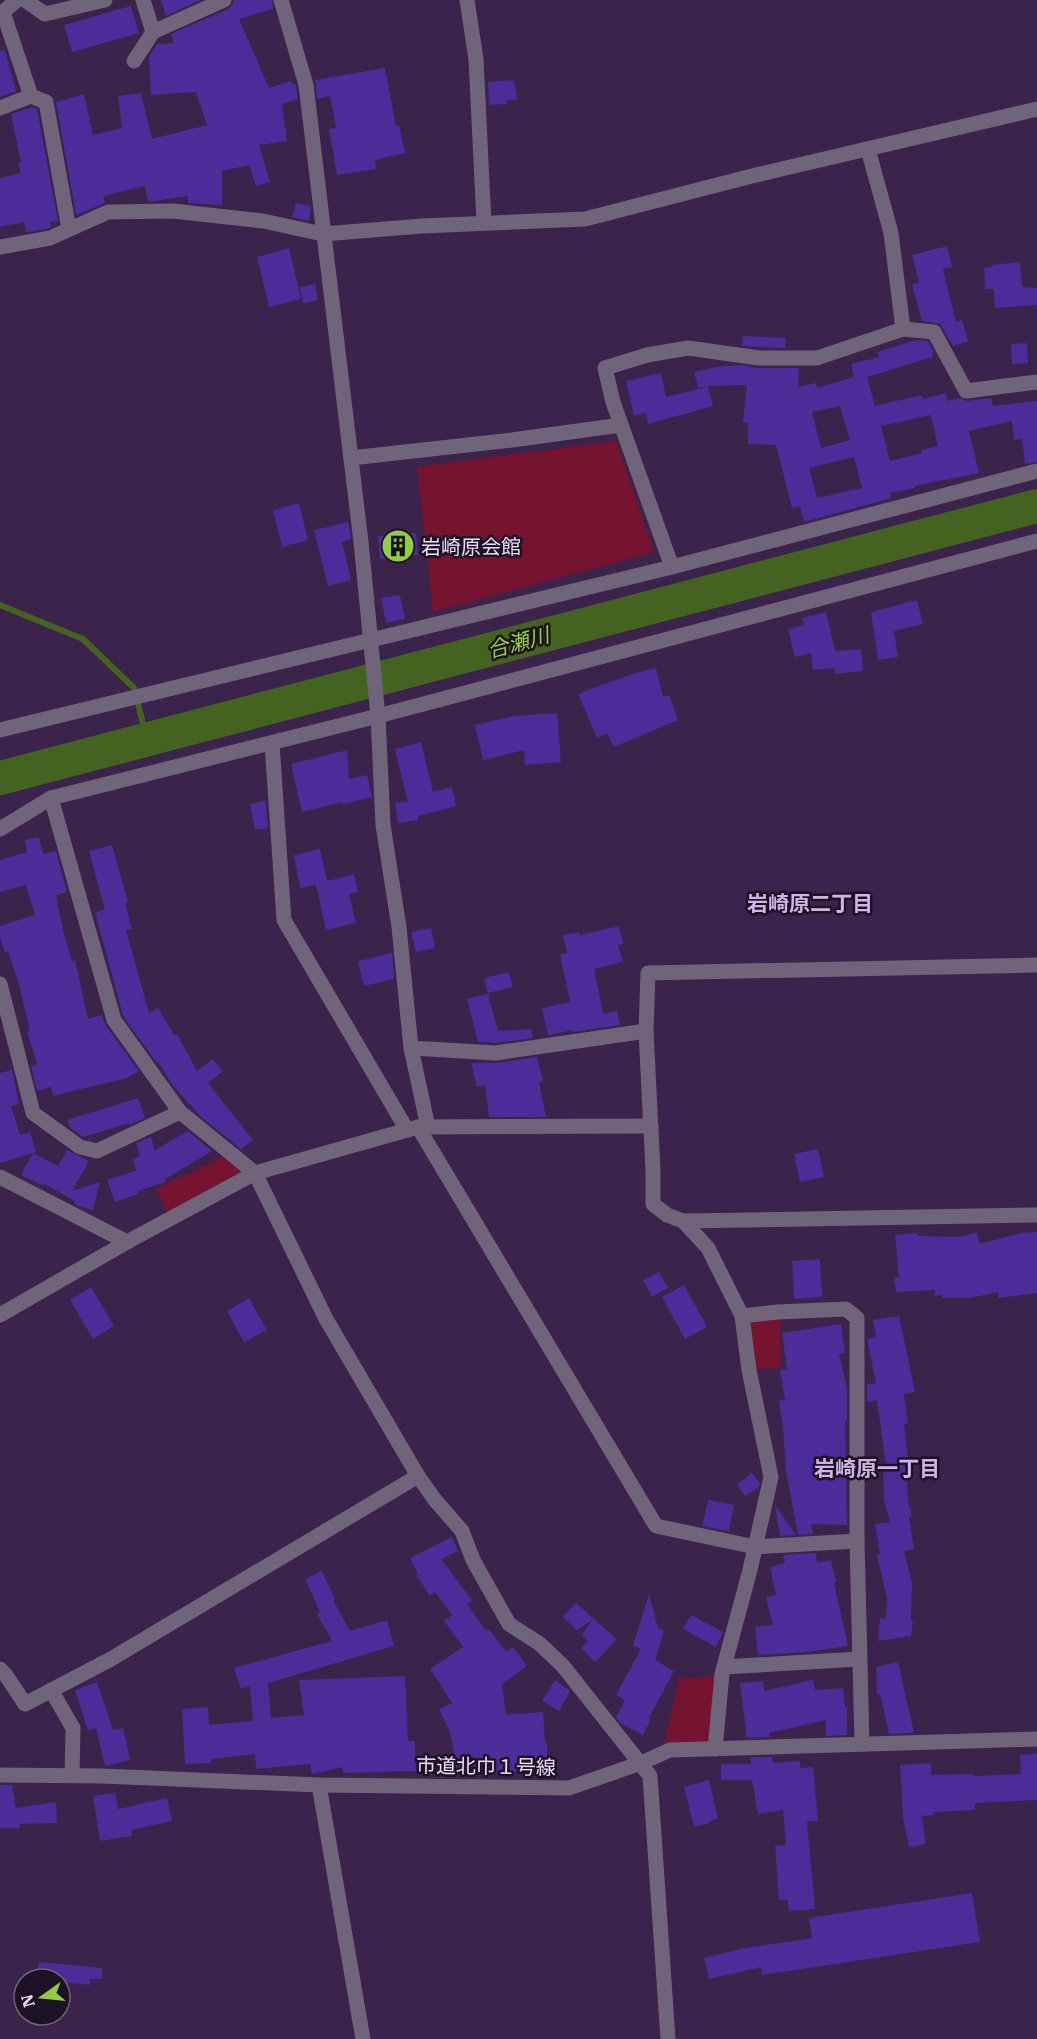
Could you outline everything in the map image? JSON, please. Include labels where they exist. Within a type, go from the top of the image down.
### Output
[{"type":"street","points":[[17,0],[2,13],[31,96]]},
{"type":"street","points":[[26,0],[45,14],[105,0]]},
{"type":"street","points":[[143,0],[153,32]]},
{"type":"street","points":[[134,61],[153,32],[224,0]]},
{"type":"street","points":[[281,0],[306,85],[371,641],[377,710],[382,825],[399,927],[418,1128]]},
{"type":"street","points":[[467,0],[476,59],[484,223]]},
{"type":"street","points":[[0,108],[31,96],[46,102],[69,229]]},
{"type":"street","points":[[0,247],[50,238],[108,212],[173,211],[264,221],[323,234],[422,226],[585,219],[752,176],[1037,110]]},
{"type":"street","points":[[868,149],[891,233],[903,329]]},
{"type":"street","points":[[672,567],[613,402],[605,368],[647,356],[688,348],[759,358],[817,358],[903,329],[934,332],[966,391],[1037,382]]},
{"type":"street","points":[[351,458],[621,425]]},
{"type":"street","points":[[0,730],[672,567],[1037,471]]},
{"type":"street","points":[[0,829],[51,798],[272,742],[377,710],[1037,541]]},
{"type":"street","points":[[272,742],[284,920],[418,1128],[656,1526],[755,1547],[857,1541]]},
{"type":"street","points":[[51,798],[114,1020],[180,1112],[255,1173],[326,1318],[418,1476],[462,1531],[473,1560],[509,1624],[540,1644],[563,1666],[650,1776],[668,2039]]},
{"type":"street","points":[[1037,965],[648,973],[646,1031],[653,1204],[667,1215],[683,1221],[1037,1215]]},
{"type":"street","points":[[0,985],[33,1113],[80,1147],[97,1151],[180,1112]]},
{"type":"street","points":[[411,1048],[496,1053],[646,1031]]},
{"type":"street","points":[[0,1315],[127,1242],[255,1173],[418,1128],[651,1126]]},
{"type":"street","points":[[0,1177],[127,1242]]},
{"type":"street","points":[[683,1221],[708,1248],[742,1316],[749,1370],[771,1477],[724,1667],[715,1749]]},
{"type":"street","points":[[742,1316],[846,1309],[857,1318],[857,1541],[862,1744]]},
{"type":"street","points":[[0,1669],[25,1704],[121,1653],[418,1476]]},
{"type":"street","points":[[724,1667],[859,1659]]},
{"type":"street","points":[[51,1690],[73,1728],[72,1775]]},
{"type":"street","name":"市道北巾１号線","points":[[0,1775],[72,1775],[319,1785],[568,1788],[641,1763],[670,1750],[1037,1739]]},
{"type":"street","points":[[319,1785],[363,2039]]},
{"type":"shaded area","points":[[616,441],[654,552],[433,612],[417,467]]},
{"type":"shaded area","points":[[225,1156],[245,1175],[169,1215],[156,1189]]},
{"type":"shaded area","points":[[780,1315],[781,1367],[753,1370],[747,1321]]},
{"type":"shaded area","points":[[716,1677],[709,1742],[664,1744],[679,1679]]},
{"type":"building","points":[[161,0],[200,0],[166,16]]},
{"type":"building","points":[[234,0],[272,0],[273,9],[239,19],[269,88],[291,81],[296,87],[298,99],[282,104],[287,141],[259,145],[270,182],[256,186],[249,165],[222,171],[222,205],[188,203],[188,196],[148,202],[145,186],[103,196],[105,203],[76,215],[56,102],[84,94],[93,135],[122,128],[118,96],[141,93],[152,139],[207,125],[196,92],[151,95],[149,56],[157,44],[174,43],[171,34],[228,9]]},
{"type":"building","points":[[131,6],[139,33],[72,52],[64,25]]},
{"type":"building","points":[[5,50],[16,91],[0,97],[0,51]]},
{"type":"building","points":[[385,68],[396,126],[399,126],[405,153],[375,160],[376,169],[337,175],[329,129],[336,128],[330,96],[317,99],[315,80]]},
{"type":"building","points":[[514,80],[517,99],[506,101],[506,104],[489,105],[488,82]]},
{"type":"building","points":[[33,107],[37,109],[58,221],[50,222],[51,227],[47,229],[26,232],[24,222],[0,227],[0,178],[21,173],[11,114]]},
{"type":"building","points":[[296,203],[311,206],[309,221],[292,217]]},
{"type":"building","points":[[947,246],[952,267],[943,269],[956,322],[962,320],[968,341],[953,346],[940,324],[922,321],[912,284],[919,283],[912,255]]},
{"type":"building","points":[[289,248],[301,299],[269,307],[257,257]]},
{"type":"building","points":[[1020,262],[1022,287],[1037,288],[1037,305],[995,308],[994,289],[985,289],[984,268]]},
{"type":"building","points":[[315,284],[318,300],[303,303],[300,287]]},
{"type":"building","points":[[743,336],[785,338],[785,348],[742,346]]},
{"type":"building","points":[[916,340],[928,341],[934,352],[933,357],[867,377],[875,406],[922,395],[923,399],[946,393],[947,401],[960,398],[967,401],[991,398],[993,406],[1037,401],[1037,462],[1025,464],[1022,439],[1014,440],[1012,421],[969,431],[979,473],[914,486],[915,488],[890,493],[891,498],[804,522],[800,506],[792,508],[776,445],[748,444],[748,423],[743,422],[747,385],[708,386],[713,406],[648,424],[646,413],[634,416],[626,381],[661,373],[666,397],[707,387],[698,387],[694,372],[742,365],[759,368],[799,368],[798,387],[816,383],[817,388],[854,377],[851,364],[879,357],[877,352]],"holes":[[[840,406],[850,440],[821,448],[812,412]],[[931,415],[938,446],[922,450],[922,453],[890,461],[881,426]],[[854,457],[862,488],[817,498],[809,468]]]},
{"type":"building","points":[[1027,343],[1028,363],[1012,364],[1011,344]]},
{"type":"building","points":[[299,503],[308,540],[282,547],[273,510]]},
{"type":"building","points":[[348,522],[351,539],[342,542],[351,580],[328,586],[314,530]]},
{"type":"building","name":"岩崎原会館","points":[[416,533],[418,555],[380,559],[378,536]]},
{"type":"building","points":[[400,595],[405,619],[386,623],[381,598]]},
{"type":"building","points":[[917,600],[923,624],[894,631],[898,657],[878,660],[871,612]]},
{"type":"building","points":[[826,612],[835,651],[861,649],[863,671],[835,674],[835,668],[813,670],[811,653],[795,657],[788,629],[804,625],[802,618]]},
{"type":"building","points":[[656,668],[663,697],[669,695],[678,720],[614,747],[607,733],[597,738],[578,694],[632,674]]},
{"type":"building","points":[[557,713],[561,762],[525,765],[524,750],[483,760],[475,725],[514,716]]},
{"type":"building","points":[[421,742],[433,792],[452,787],[456,806],[418,816],[418,820],[398,823],[395,803],[408,802],[395,749]]},
{"type":"building","points":[[347,750],[349,779],[367,775],[372,797],[302,812],[291,764]]},
{"type":"building","points":[[266,801],[268,828],[255,830],[250,804]]},
{"type":"building","points":[[39,837],[43,854],[56,851],[67,892],[56,895],[72,961],[75,960],[88,1019],[102,1015],[106,1026],[139,1071],[127,1078],[53,1096],[51,1087],[37,1091],[31,1066],[37,1064],[27,1032],[30,1031],[19,985],[8,951],[5,953],[0,938],[0,926],[35,915],[26,885],[0,892],[0,860],[27,852],[25,840]]},
{"type":"building","points":[[112,845],[128,902],[125,903],[132,929],[126,930],[149,1013],[158,1008],[174,1035],[177,1034],[197,1071],[213,1059],[223,1071],[208,1083],[253,1140],[241,1149],[201,1117],[171,1083],[158,1061],[156,1062],[123,1016],[95,912],[105,910],[89,851]]},
{"type":"building","points":[[320,849],[327,881],[354,874],[358,892],[349,894],[356,923],[326,930],[316,885],[300,888],[294,855]]},
{"type":"building","points":[[619,926],[623,944],[618,945],[623,962],[594,969],[603,1014],[617,1011],[620,1025],[548,1035],[542,1008],[570,1002],[560,954],[567,953],[563,935],[579,932],[580,935]]},
{"type":"building","points":[[431,928],[435,948],[416,952],[411,932]]},
{"type":"building","points":[[392,953],[394,979],[364,986],[358,961]]},
{"type":"building","points":[[509,972],[513,987],[488,993],[484,978]]},
{"type":"building","points":[[488,994],[498,1031],[531,1029],[533,1038],[496,1043],[478,1042],[467,999]]},
{"type":"building","points":[[537,1057],[543,1081],[539,1082],[546,1117],[489,1117],[485,1085],[477,1087],[471,1063],[497,1063]]},
{"type":"building","points":[[12,1070],[19,1104],[11,1106],[20,1135],[30,1132],[36,1152],[0,1163],[0,1073]]},
{"type":"building","points":[[138,1098],[145,1118],[130,1125],[130,1123],[83,1137],[71,1128],[67,1120]]},
{"type":"building","points":[[188,1131],[212,1151],[165,1179],[166,1182],[138,1191],[139,1194],[115,1202],[107,1180],[136,1171],[133,1159],[140,1156],[136,1143],[151,1137],[155,1150]]},
{"type":"building","points":[[818,1149],[824,1177],[800,1182],[794,1154]]},
{"type":"building","points":[[67,1150],[89,1161],[72,1191],[100,1182],[93,1210],[78,1206],[74,1204],[75,1201],[45,1184],[44,1186],[21,1175],[33,1153],[58,1166]]},
{"type":"building","points":[[1037,1232],[1037,1293],[998,1298],[998,1292],[970,1298],[942,1298],[942,1295],[935,1296],[935,1290],[896,1292],[894,1278],[899,1277],[895,1235],[918,1233],[918,1236],[957,1237],[977,1233],[979,1244],[1021,1233]]},
{"type":"building","points":[[820,1259],[822,1297],[794,1299],[792,1261]]},
{"type":"building","points":[[659,1272],[668,1288],[652,1297],[643,1280]]},
{"type":"building","points":[[684,1285],[707,1327],[685,1339],[662,1297]]},
{"type":"building","points":[[91,1287],[114,1326],[93,1339],[70,1300]]},
{"type":"building","points":[[249,1298],[267,1330],[244,1342],[227,1311]]},
{"type":"building","points":[[899,1316],[915,1392],[904,1394],[908,1423],[904,1424],[908,1460],[906,1460],[908,1502],[912,1516],[909,1517],[914,1549],[904,1551],[912,1583],[911,1621],[913,1621],[911,1636],[878,1641],[880,1618],[886,1619],[887,1598],[877,1555],[880,1554],[875,1524],[890,1522],[884,1500],[883,1465],[886,1465],[877,1400],[867,1402],[867,1384],[876,1383],[867,1339],[876,1337],[873,1320]]},
{"type":"building","points":[[841,1324],[845,1353],[839,1354],[847,1388],[847,1421],[845,1421],[847,1525],[811,1524],[813,1534],[798,1535],[786,1471],[779,1401],[785,1400],[780,1370],[787,1369],[782,1333]]},
{"type":"building","points":[[752,1473],[760,1483],[759,1487],[745,1496],[737,1484]]},
{"type":"building","points":[[708,1500],[734,1505],[729,1531],[702,1526]]},
{"type":"building","points":[[775,1505],[796,1535],[780,1536]]},
{"type":"building","points":[[452,1537],[458,1551],[441,1559],[472,1600],[467,1604],[486,1631],[489,1629],[506,1652],[513,1647],[527,1666],[502,1684],[506,1715],[543,1712],[545,1743],[547,1743],[547,1773],[524,1774],[524,1772],[486,1770],[458,1775],[450,1732],[439,1709],[452,1703],[430,1669],[463,1647],[444,1621],[452,1615],[435,1592],[430,1596],[416,1575],[418,1574],[410,1558]]},
{"type":"building","points":[[816,1553],[817,1563],[831,1560],[848,1646],[807,1652],[758,1655],[755,1627],[773,1625],[766,1597],[776,1595],[770,1567],[785,1563],[783,1555]]},
{"type":"building","points":[[322,1571],[335,1599],[333,1600],[350,1631],[387,1620],[394,1646],[268,1683],[271,1718],[304,1715],[299,1680],[405,1676],[408,1741],[415,1741],[416,1771],[343,1773],[343,1767],[312,1774],[310,1764],[256,1769],[255,1754],[211,1759],[211,1763],[185,1764],[182,1709],[208,1707],[209,1725],[253,1721],[250,1686],[241,1689],[234,1668],[332,1641],[317,1614],[320,1612],[305,1579]]},
{"type":"building","points":[[649,1594],[658,1628],[664,1630],[655,1660],[674,1671],[649,1718],[651,1719],[643,1735],[620,1723],[616,1717],[625,1700],[616,1695],[641,1649],[633,1646]]},
{"type":"building","points":[[576,1603],[617,1639],[595,1662],[581,1648],[588,1641],[582,1635],[592,1620],[577,1630],[563,1617]]},
{"type":"building","points":[[691,1615],[723,1632],[716,1647],[683,1629]]},
{"type":"building","points":[[898,1662],[914,1733],[889,1734],[880,1694],[877,1694],[876,1667]]},
{"type":"building","points":[[555,1680],[570,1691],[559,1711],[542,1701]]},
{"type":"building","points":[[813,1680],[815,1690],[843,1688],[845,1707],[847,1707],[847,1735],[826,1736],[826,1720],[769,1733],[770,1737],[747,1738],[740,1683],[763,1681],[764,1691]]},
{"type":"building","points":[[97,1682],[113,1730],[123,1728],[130,1760],[105,1766],[96,1728],[88,1731],[75,1690]]},
{"type":"building","points":[[1037,1754],[1037,1800],[975,1803],[975,1810],[933,1812],[934,1815],[922,1816],[926,1844],[909,1847],[903,1817],[900,1765],[931,1763],[931,1775],[1021,1774],[1020,1755]]},
{"type":"building","points":[[750,1757],[772,1757],[773,1763],[800,1761],[800,1768],[813,1767],[818,1821],[807,1821],[815,1909],[789,1911],[788,1900],[779,1900],[775,1846],[786,1845],[783,1810],[758,1814],[752,1780],[721,1780],[721,1764],[751,1764]]},
{"type":"building","points":[[709,1780],[718,1818],[710,1823],[694,1827],[684,1787]]},
{"type":"building","points":[[0,1785],[12,1785],[16,1808],[56,1802],[57,1823],[19,1824],[20,1828],[0,1828]]},
{"type":"building","points":[[115,1793],[118,1809],[167,1798],[172,1821],[131,1830],[132,1836],[100,1841],[93,1796]]},
{"type":"building","points":[[972,1893],[980,1942],[762,1975],[761,1967],[709,1979],[704,1958],[745,1948],[812,1938],[809,1918]]},
{"type":"building","points":[[39,1962],[102,1968],[102,1979],[90,1979],[90,1985],[72,1983],[72,1967],[38,1967]]},
{"type":"waterway","name":"合瀬川","points":[[0,778],[1037,506]]},
{"type":"waterway","points":[[0,605],[83,639],[134,688],[147,739]]},
{"type":"place","name":"岩崎原会館","points":[[398,546]]},
{"type":"district","name":"岩崎原二丁目","points":[[810,903]]},
{"type":"district","name":"岩崎原一丁目","points":[[877,1468]]}]
